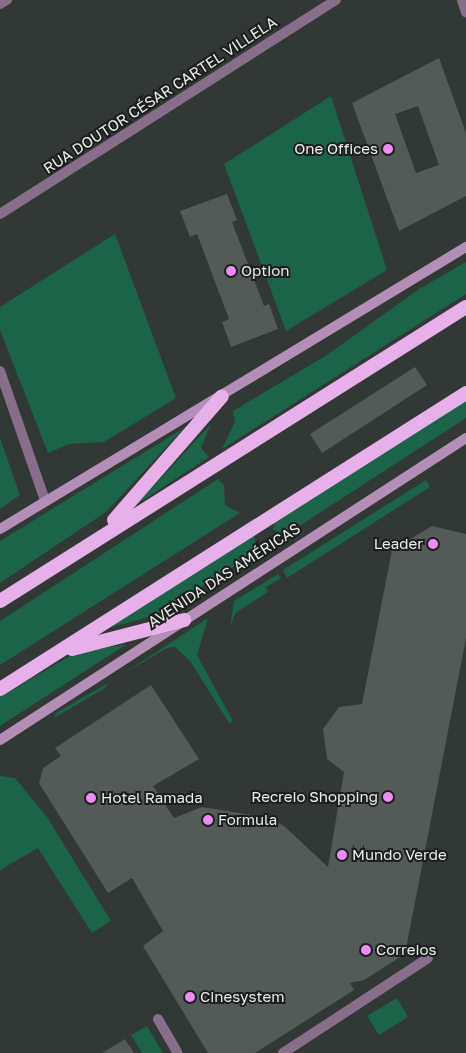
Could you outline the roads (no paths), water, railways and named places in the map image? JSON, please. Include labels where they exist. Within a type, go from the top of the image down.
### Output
[{"type":"highway","points":[[0,601],[92,540],[466,307]]},
{"type":"highway","name":"AVENIDA DAS AMÉRICAS","points":[[0,689],[466,393]]},
{"type":"highway","points":[[92,540],[128,507],[222,396]]},
{"type":"highway","points":[[59,652],[184,620]]},
{"type":"main road","points":[[0,529],[45,500],[222,396],[466,247]]},
{"type":"main road","name":"AVENIDA DAS AMÉRICAS","points":[[0,740],[466,438]]},
{"type":"street","points":[[0,4],[7,0]]},
{"type":"street","name":"RUA DOUTOR CÉSAR CARTEL VILLELA","points":[[0,214],[336,0]]},
{"type":"street","points":[[462,0],[466,12]]},
{"type":"street","points":[[0,371],[45,500]]},
{"type":"street","points":[[283,1053],[428,958]]},
{"type":"street","points":[[158,1019],[178,1053]]},
{"type":"place","name":"One Offices","points":[[388,149]]},
{"type":"place","name":"Option","points":[[231,271]]},
{"type":"place","name":"Leader","points":[[433,544]]},
{"type":"place","name":"Recreio Shopping","points":[[388,797]]},
{"type":"place","name":"Hotel Ramada","points":[[91,798]]},
{"type":"place","name":"Formula","points":[[208,820]]},
{"type":"place","name":"Mundo Verde","points":[[342,855]]},
{"type":"place","name":"Correios","points":[[366,950]]},
{"type":"place","name":"Cinesystem","points":[[190,997]]}]
